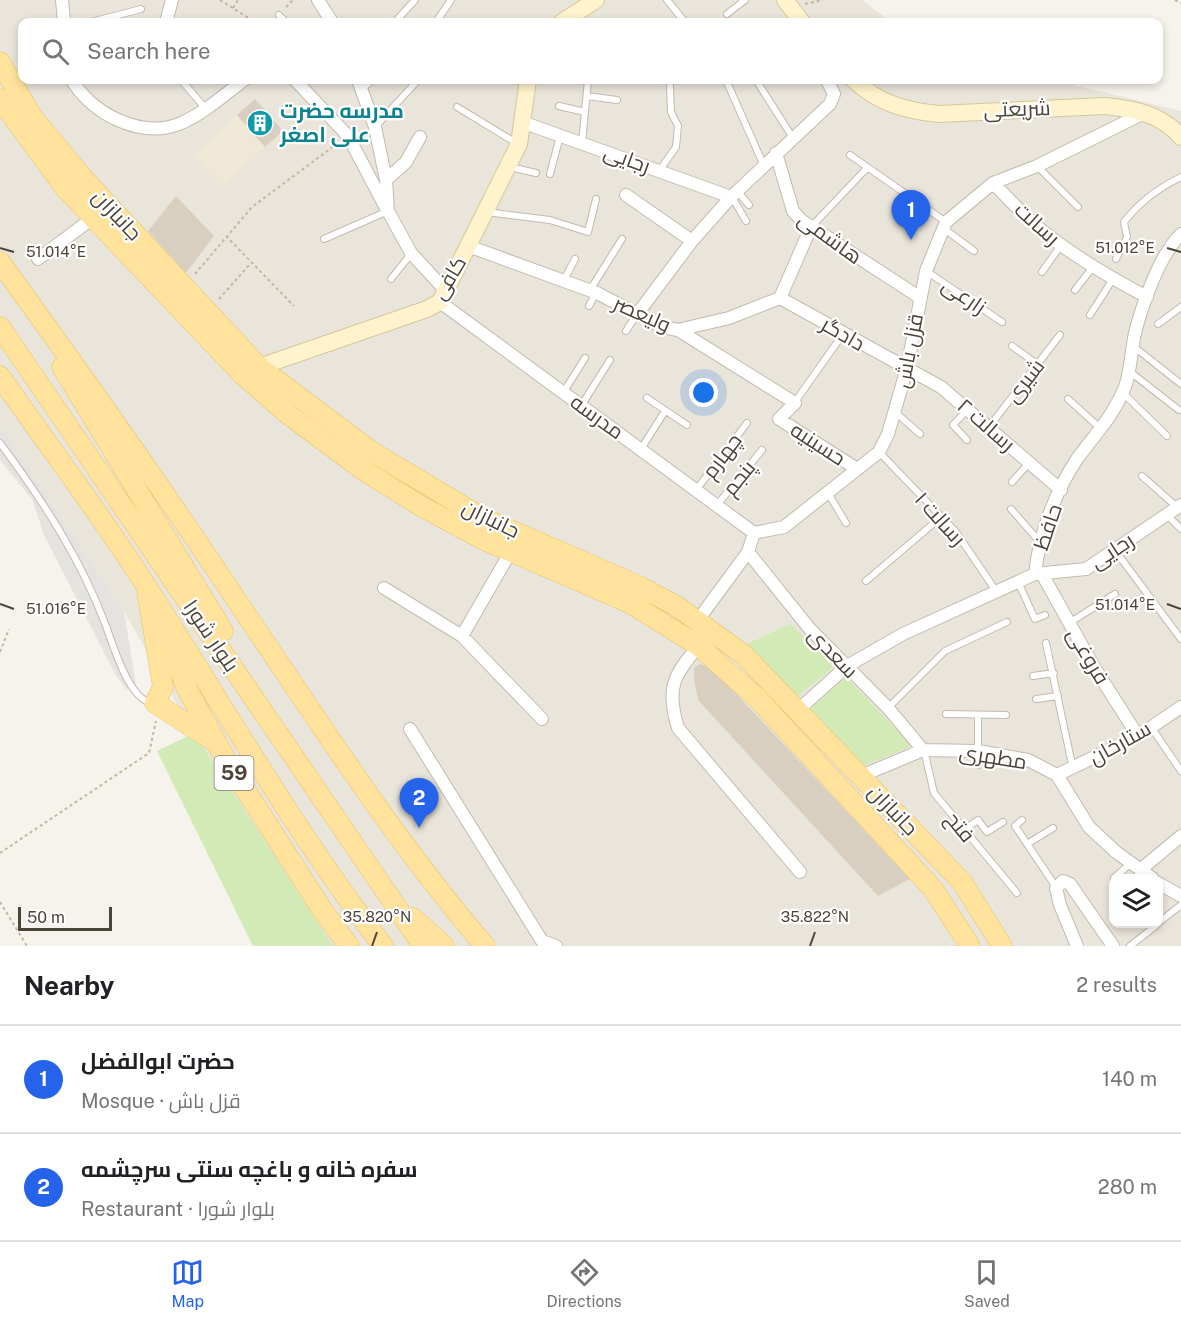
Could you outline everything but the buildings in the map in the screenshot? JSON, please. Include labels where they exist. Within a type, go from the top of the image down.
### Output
[{"type":"main road","name":"جانبازان","points":[[0,62],[21,101],[40,126],[83,178],[207,313],[250,371],[372,452],[483,518],[641,587],[698,620],[744,656],[962,882],[1002,946]]},
{"type":"main road","name":"جانبازان","points":[[0,99],[65,188],[250,371],[289,415],[363,470],[422,506],[511,551],[630,603],[699,646],[757,698],[933,889],[970,946]]},
{"type":"main road","points":[[0,263],[231,644],[291,754]]},
{"type":"main road","points":[[0,263],[108,411],[372,801],[447,902],[485,946]]},
{"type":"main road","name":"بلوار شورا","points":[[0,327],[423,946]]},
{"type":"main road","name":"بلوار شورا","points":[[0,376],[146,585],[295,820],[357,913],[383,946]]},
{"type":"main road","points":[[146,585],[149,619],[163,687],[162,707],[217,744]]},
{"type":"main road","name":"59","points":[[146,585],[187,689],[217,744],[323,911],[350,946]]},
{"type":"main road","points":[[826,772],[824,766],[828,758],[837,755],[843,757]]},
{"type":"main road","points":[[390,898],[444,946]]},
{"type":"street","points":[[62,0],[64,18]]},
{"type":"street","points":[[167,18],[172,0]]},
{"type":"street","points":[[318,0],[329,18]]},
{"type":"street","points":[[568,18],[596,0]]},
{"type":"street","points":[[785,0],[799,18]]},
{"type":"street","points":[[75,84],[84,97],[112,117],[133,124],[162,127],[179,124],[238,84]]},
{"type":"street","name":"مدرسه","points":[[299,84],[348,135],[411,253],[443,296],[563,393],[754,533]]},
{"type":"street","points":[[360,84],[375,127],[386,180],[387,211]]},
{"type":"street","name":"کافی","points":[[250,371],[427,309],[443,296],[519,144],[527,84]]},
{"type":"street","points":[[638,313],[692,241],[734,194],[830,104],[834,94],[828,84]]},
{"type":"street","name":"شریعتی","points":[[858,84],[881,100],[915,112],[939,114],[1105,106],[1144,113],[1167,122],[1181,137]]},
{"type":"street","name":"قزل باش","points":[[879,452],[895,412],[907,368],[919,297],[926,271],[944,225],[993,183],[1037,166],[1144,113]]},
{"type":"street","name":"رجایی","points":[[522,122],[659,171],[734,194]]},
{"type":"street","points":[[386,180],[406,162],[420,136]]},
{"type":"street","name":"هاشمی","points":[[776,153],[793,211],[811,227],[919,297]]},
{"type":"street","name":"رسالت","points":[[993,183],[1038,228],[1092,267],[1147,297]]},
{"type":"street","points":[[626,195],[692,241]]},
{"type":"street","points":[[38,259],[93,218]]},
{"type":"street","points":[[780,298],[811,227]]},
{"type":"street","name":"حافظ","points":[[797,711],[847,666],[933,618],[1038,574],[1041,542],[1061,490],[1076,461],[1114,414],[1122,393],[1132,346],[1147,297],[1174,241],[1181,234]]},
{"type":"street","name":"ولیعصر","points":[[468,246],[593,291],[662,327],[678,330],[729,318],[780,298]]},
{"type":"street","name":"دادگر","points":[[780,298],[907,368]]},
{"type":"street","points":[[678,330],[795,403]]},
{"type":"street","name":"رسالت ۲","points":[[907,368],[941,387],[969,409],[1061,490]]},
{"type":"street","name":"حسینیه","points":[[795,403],[779,419],[857,469]]},
{"type":"street","points":[[698,620],[748,552],[754,533],[784,527],[879,452]]},
{"type":"street","name":"رجایی","points":[[1038,574],[1086,569],[1176,510]]},
{"type":"street","points":[[462,636],[511,551]]},
{"type":"street","name":"سعدی","points":[[748,552],[809,628],[888,708],[923,750]]},
{"type":"street","name":"فروغی","points":[[1038,574],[1138,736]]},
{"type":"street","points":[[384,588],[462,636],[542,719]]},
{"type":"street","points":[[699,646],[677,670],[670,705],[678,728],[800,872]]},
{"type":"street","name":"ستارخان","points":[[1057,775],[1138,736],[1181,707]]},
{"type":"street","points":[[410,729],[542,941],[556,946]]},
{"type":"street","name":"مطهری","points":[[861,776],[923,750],[978,751],[1028,760],[1057,775]]},
{"type":"street","points":[[1057,775],[1089,827],[1146,874]]},
{"type":"street","points":[[1136,866],[1181,836]]},
{"type":"street","points":[[1077,946],[1060,904],[1060,884],[1070,884],[1113,946]]},
{"type":"street","points":[[1163,887],[1181,896]]},
{"type":"lane","points":[[399,18],[415,0]]},
{"type":"lane","points":[[439,18],[451,0]]},
{"type":"lane","points":[[667,0],[682,18]]},
{"type":"lane","points":[[728,14],[745,0]]},
{"type":"lane","points":[[106,18],[141,9]]},
{"type":"lane","points":[[279,15],[282,18]]},
{"type":"lane","points":[[185,84],[205,108]]},
{"type":"lane","points":[[375,127],[414,84]]},
{"type":"lane","points":[[582,143],[588,84]]},
{"type":"lane","points":[[728,84],[764,166]]},
{"type":"lane","points":[[759,84],[793,138]]},
{"type":"lane","points":[[659,171],[676,147],[678,126],[671,112],[670,86]]},
{"type":"lane","points":[[587,96],[617,100]]},
{"type":"lane","points":[[559,106],[585,112]]},
{"type":"lane","points":[[457,107],[519,144]]},
{"type":"lane","points":[[550,174],[560,135]]},
{"type":"lane","points":[[850,155],[944,225],[974,251]]},
{"type":"lane","points":[[1037,166],[1078,207]]},
{"type":"lane","points":[[509,167],[536,173]]},
{"type":"lane","points":[[811,227],[867,168]]},
{"type":"lane","points":[[1116,259],[1127,237],[1124,222],[1153,191],[1181,177]]},
{"type":"lane","points":[[734,194],[749,205]]},
{"type":"lane","points":[[734,194],[746,221]]},
{"type":"lane","points":[[486,212],[550,220],[588,232],[596,200]]},
{"type":"lane","points":[[324,239],[387,211]]},
{"type":"lane","points":[[589,306],[593,291],[622,239]]},
{"type":"lane","points":[[1042,272],[1061,245]]},
{"type":"lane","points":[[391,279],[411,253]]},
{"type":"lane","points":[[564,281],[575,259]]},
{"type":"lane","points":[[1074,290],[1092,267]]},
{"type":"lane","name":"زارعی","points":[[926,271],[1002,322]]},
{"type":"lane","points":[[1090,315],[1113,279]]},
{"type":"lane","points":[[1158,324],[1181,306]]},
{"type":"lane","points":[[626,331],[638,313]]},
{"type":"lane","points":[[795,403],[843,334]]},
{"type":"lane","name":"شیری","points":[[989,427],[1060,335]]},
{"type":"lane","points":[[1012,346],[1037,364]]},
{"type":"lane","points":[[1132,346],[1181,384]]},
{"type":"lane","points":[[563,393],[585,358]]},
{"type":"lane","points":[[581,406],[610,360]]},
{"type":"lane","points":[[1128,371],[1179,410]]},
{"type":"lane","points":[[1122,393],[1167,436]]},
{"type":"lane","points":[[647,398],[687,425]]},
{"type":"lane","points":[[1068,399],[1102,429]]},
{"type":"lane","points":[[968,440],[952,425],[969,409]]},
{"type":"lane","points":[[641,449],[665,411]]},
{"type":"lane","points":[[895,412],[920,434]]},
{"type":"lane","name":"چهارم","points":[[696,490],[747,423]]},
{"type":"lane","points":[[0,443],[41,499],[90,583],[126,676],[135,693],[147,702],[162,707]]},
{"type":"lane","name":"پنجم","points":[[717,505],[762,450]]},
{"type":"lane","name":"رسالت ۱","points":[[879,452],[956,532],[996,591]]},
{"type":"lane","points":[[1012,483],[1029,463]]},
{"type":"lane","points":[[1142,476],[1176,510],[1181,529]]},
{"type":"lane","points":[[828,492],[846,523]]},
{"type":"lane","points":[[1011,509],[1041,542]]},
{"type":"lane","points":[[866,580],[941,518]]},
{"type":"lane","points":[[1114,549],[1181,639]]},
{"type":"lane","points":[[1018,581],[1035,619],[1045,615]]},
{"type":"lane","points":[[1068,624],[1115,594]]},
{"type":"lane","points":[[888,708],[945,651],[1007,622]]},
{"type":"lane","points":[[1046,643],[1073,769]]},
{"type":"lane","points":[[1033,676],[1054,673]]},
{"type":"lane","points":[[1036,699],[1058,696]]},
{"type":"lane","points":[[946,714],[1006,715]]},
{"type":"lane","points":[[978,716],[978,765]]},
{"type":"lane","points":[[1150,727],[1181,771]]},
{"type":"lane","name":"فتح","points":[[923,750],[934,793],[962,831],[1017,893]]},
{"type":"lane","points":[[1022,819],[1015,826],[1060,884]]},
{"type":"lane","points":[[962,831],[978,820],[987,832],[1003,822]]},
{"type":"lane","points":[[1027,844],[1053,828]]},
{"type":"lane","points":[[1122,874],[1136,866]]},
{"type":"lane","points":[[1163,919],[1181,905]]},
{"type":"lane","points":[[1130,946],[1152,928]]},
{"type":"path","points":[[220,0],[249,18]]},
{"type":"path","points":[[233,8],[238,0]]},
{"type":"path","points":[[1175,0],[1181,3]]},
{"type":"path","points":[[184,288],[252,207],[348,135]]},
{"type":"path","points":[[226,236],[250,264],[294,306]]},
{"type":"path","points":[[207,313],[250,264]]},
{"type":"path","points":[[0,652],[9,629]]},
{"type":"path","points":[[0,853],[148,753],[154,722],[162,707]]},
{"type":"path","points":[[0,902],[27,946]]},
{"type":"shaded area","points":[[0,0],[862,0],[886,18],[18,18],[18,84],[1070,84],[1181,111],[1181,946],[330,946],[242,819],[124,611],[0,424]]},
{"type":"shaded area","points":[[237,115],[265,147],[222,186],[194,156]]},
{"type":"shaded area","points":[[0,424],[124,611],[137,691],[126,689],[115,674],[44,535],[32,499],[0,460]]},
{"type":"green space","points":[[790,624],[834,667],[796,697],[745,645]]},
{"type":"green space","points":[[846,677],[912,746],[860,767],[806,713]]},
{"type":"green space","points":[[194,733],[333,946],[253,946],[157,751]]},
{"type":"place","name":"مدرسه حضرت علی اصغر","points":[[260,123]]},
{"type":"place","name":"حضرت ابوالفضل","points":[[911,240]]},
{"type":"place","name":"سفره خانه و باغچه سنتی سرچشمه","points":[[419,828]]}]
